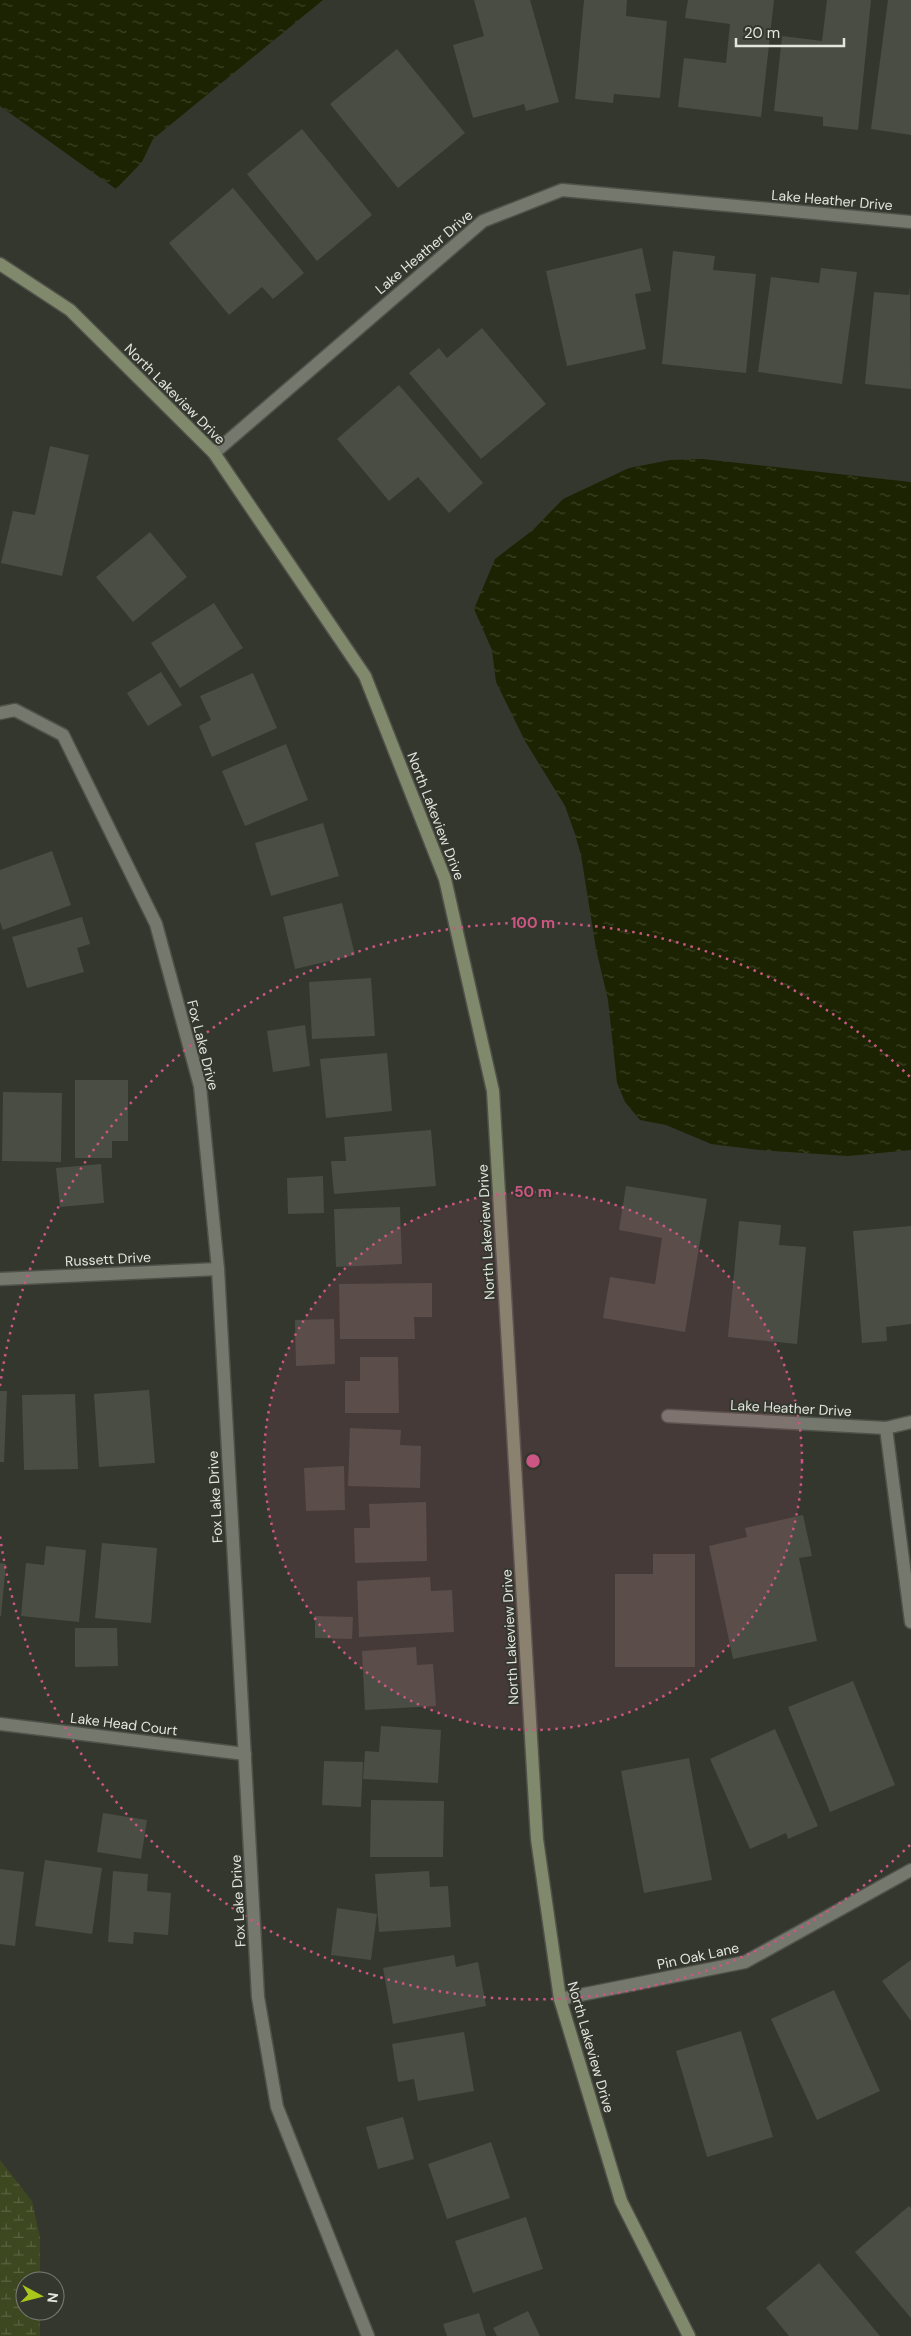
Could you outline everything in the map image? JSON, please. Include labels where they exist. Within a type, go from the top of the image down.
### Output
[{"type":"street","name":"Lake Heather Drive","points":[[214,452],[483,221],[562,190],[911,222]]},
{"type":"street","name":"North Lakeview Drive","points":[[0,264],[70,310],[214,452],[365,676],[445,879],[491,1082],[537,1839],[560,1999],[621,2201],[689,2336]]},
{"type":"street","name":"Fox Lake Drive","points":[[0,713],[15,710],[63,735],[156,924],[200,1086],[218,1268],[258,1997],[277,2107],[368,2336]]},
{"type":"street","name":"Russett Drive","points":[[0,1279],[218,1268]]},
{"type":"street","name":"Lake Heather Drive","points":[[668,1416],[886,1428],[911,1422]]},
{"type":"street","points":[[886,1428],[911,1622]]},
{"type":"street","name":"Lake Head Court","points":[[0,1724],[244,1754]]},
{"type":"street","name":"Pin Oak Lane","points":[[560,1999],[745,1962],[911,1870]]},
{"type":"green space","points":[[0,2160],[32,2201],[40,2238],[40,2271],[15,2271],[15,2321],[40,2321],[40,2336],[0,2336]]},
{"type":"water","points":[[0,0],[323,0],[153,139],[142,162],[116,189],[0,106]]},
{"type":"water","points":[[703,459],[911,482],[911,1150],[848,1156],[759,1150],[711,1144],[666,1125],[640,1120],[625,1102],[617,1083],[608,1000],[596,949],[581,855],[574,831],[565,806],[525,741],[496,682],[492,650],[474,609],[495,559],[533,530],[563,499],[629,468],[670,460]]},
{"type":"building","points":[[474,0],[530,0],[559,102],[526,111],[524,104],[473,118],[453,45],[484,36]]},
{"type":"building","points":[[584,0],[627,0],[626,16],[667,21],[660,98],[614,94],[613,103],[575,99]]},
{"type":"building","points":[[688,0],[774,0],[761,117],[678,107],[684,58],[726,63],[730,24],[685,18]]},
{"type":"building","points":[[827,0],[871,0],[858,130],[823,126],[823,117],[774,111],[782,36],[822,41]]},
{"type":"building","points":[[888,0],[911,0],[911,135],[871,129]]},
{"type":"building","points":[[397,49],[465,133],[398,188],[330,104]]},
{"type":"building","points":[[302,129],[372,215],[317,261],[247,174]]},
{"type":"building","points":[[233,188],[304,273],[273,299],[262,287],[229,315],[169,243]]},
{"type":"building","points":[[642,248],[651,291],[635,294],[646,349],[567,366],[546,271]]},
{"type":"building","points":[[673,251],[715,256],[713,270],[756,274],[746,373],[662,364]]},
{"type":"building","points":[[821,268],[857,272],[842,384],[758,372],[771,277],[819,283]]},
{"type":"building","points":[[910,287],[911,389],[865,384],[874,292],[909,295]]},
{"type":"building","points":[[482,328],[546,404],[481,459],[409,373],[439,348],[447,358]]},
{"type":"building","points":[[399,385],[483,483],[449,513],[418,477],[389,501],[337,439]]},
{"type":"building","points":[[50,446],[89,455],[62,576],[1,563],[13,511],[35,515]]},
{"type":"building","points":[[150,532],[187,577],[133,622],[96,577]]},
{"type":"building","points":[[214,603],[243,648],[180,688],[151,643]]},
{"type":"building","points":[[161,672],[182,705],[148,726],[127,693]]},
{"type":"building","points":[[253,673],[277,728],[212,757],[199,726],[211,720],[200,696]]},
{"type":"building","points":[[286,744],[308,800],[245,826],[222,771]]},
{"type":"building","points":[[323,823],[339,876],[271,896],[255,843]]},
{"type":"building","points":[[52,851],[71,905],[3,930],[0,922],[0,870]]},
{"type":"building","points":[[342,903],[355,955],[295,969],[283,917]]},
{"type":"building","points":[[82,917],[90,944],[77,948],[84,972],[27,988],[12,937]]},
{"type":"building","points":[[371,978],[375,1036],[312,1039],[309,982]]},
{"type":"building","points":[[305,1025],[310,1066],[273,1072],[267,1031]]},
{"type":"building","points":[[387,1053],[392,1111],[326,1118],[320,1059]]},
{"type":"building","points":[[75,1080],[128,1080],[128,1141],[112,1141],[112,1158],[75,1158]]},
{"type":"building","points":[[3,1092],[62,1093],[61,1162],[2,1161]]},
{"type":"building","points":[[431,1130],[436,1186],[334,1194],[331,1161],[346,1161],[344,1137]]},
{"type":"building","points":[[101,1164],[104,1203],[60,1207],[56,1168]]},
{"type":"building","points":[[323,1176],[324,1213],[288,1214],[287,1178]]},
{"type":"building","points":[[626,1186],[707,1199],[685,1332],[603,1318],[610,1277],[655,1284],[662,1238],[619,1230]]},
{"type":"building","points":[[400,1207],[402,1264],[336,1267],[334,1209]]},
{"type":"building","points":[[739,1221],[781,1225],[779,1245],[806,1247],[797,1344],[728,1337]]},
{"type":"building","points":[[911,1226],[911,1324],[886,1327],[887,1341],[862,1343],[853,1231]]},
{"type":"building","points":[[432,1283],[432,1317],[414,1317],[415,1339],[340,1339],[339,1284]]},
{"type":"building","points":[[334,1319],[335,1364],[296,1366],[295,1320]]},
{"type":"building","points":[[360,1357],[398,1357],[399,1413],[345,1413],[345,1381],[360,1381]]},
{"type":"building","points":[[149,1390],[155,1463],[99,1467],[94,1394]]},
{"type":"building","points":[[0,1391],[7,1391],[4,1462],[0,1462]]},
{"type":"building","points":[[75,1394],[78,1469],[24,1470],[22,1395]]},
{"type":"building","points":[[350,1428],[401,1430],[400,1445],[421,1446],[420,1488],[348,1486]]},
{"type":"building","points":[[344,1466],[345,1510],[306,1511],[304,1468]]},
{"type":"building","points":[[426,1502],[427,1561],[355,1563],[354,1528],[370,1528],[369,1504]]},
{"type":"building","points":[[803,1515],[812,1556],[799,1558],[817,1641],[733,1659],[709,1546],[747,1537],[745,1528]]},
{"type":"building","points":[[102,1543],[157,1548],[151,1623],[95,1618]]},
{"type":"building","points":[[46,1546],[86,1550],[79,1622],[21,1616],[26,1563],[44,1565]]},
{"type":"building","points":[[653,1554],[695,1554],[695,1667],[615,1667],[615,1574],[653,1574]]},
{"type":"building","points":[[0,1563],[6,1564],[1,1616],[0,1616]]},
{"type":"building","points":[[430,1577],[431,1591],[452,1590],[454,1632],[359,1637],[357,1581]]},
{"type":"building","points":[[315,1616],[353,1617],[352,1639],[315,1638]]},
{"type":"building","points":[[75,1628],[117,1628],[118,1666],[75,1667]]},
{"type":"building","points":[[416,1647],[417,1665],[433,1664],[436,1706],[365,1710],[362,1651]]},
{"type":"building","points":[[853,1681],[895,1785],[830,1812],[788,1707]]},
{"type":"building","points":[[381,1726],[441,1730],[438,1783],[363,1779],[365,1751],[379,1752]]},
{"type":"building","points":[[775,1729],[818,1826],[788,1839],[786,1833],[750,1849],[710,1759]]},
{"type":"building","points":[[689,1758],[712,1880],[644,1893],[621,1771]]},
{"type":"building","points":[[324,1761],[363,1762],[361,1807],[322,1805]]},
{"type":"building","points":[[371,1800],[444,1801],[443,1857],[370,1857]]},
{"type":"building","points":[[103,1813],[147,1820],[141,1859],[97,1852]]},
{"type":"building","points":[[45,1860],[102,1868],[92,1934],[35,1926]]},
{"type":"building","points":[[0,1869],[24,1872],[15,1946],[0,1944]]},
{"type":"building","points":[[113,1871],[148,1874],[147,1891],[171,1893],[168,1935],[134,1932],[133,1944],[108,1942]]},
{"type":"building","points":[[429,1871],[430,1887],[448,1886],[451,1927],[379,1932],[375,1874]]},
{"type":"building","points":[[337,1908],[377,1914],[371,1960],[331,1955]]},
{"type":"building","points":[[454,1955],[456,1967],[478,1962],[486,2006],[393,2024],[383,1968]]},
{"type":"building","points":[[911,1960],[911,2021],[882,1981]]},
{"type":"building","points":[[834,1990],[880,2091],[817,2120],[771,2019]]},
{"type":"building","points":[[741,2031],[773,2137],[707,2157],[676,2051]]},
{"type":"building","points":[[464,2032],[474,2091],[418,2101],[414,2079],[398,2082],[392,2044]]},
{"type":"building","points":[[403,2117],[414,2159],[378,2169],[366,2127]]},
{"type":"building","points":[[491,2142],[510,2198],[447,2219],[428,2164]]},
{"type":"building","points":[[909,2206],[911,2208],[911,2318],[855,2252]]},
{"type":"building","points":[[526,2217],[543,2269],[473,2293],[455,2241]]},
{"type":"building","points":[[819,2263],[880,2336],[789,2336],[766,2308]]},
{"type":"building","points":[[528,2311],[540,2336],[497,2336],[493,2328]]},
{"type":"building","points":[[479,2313],[486,2336],[447,2336],[443,2324]]}]
